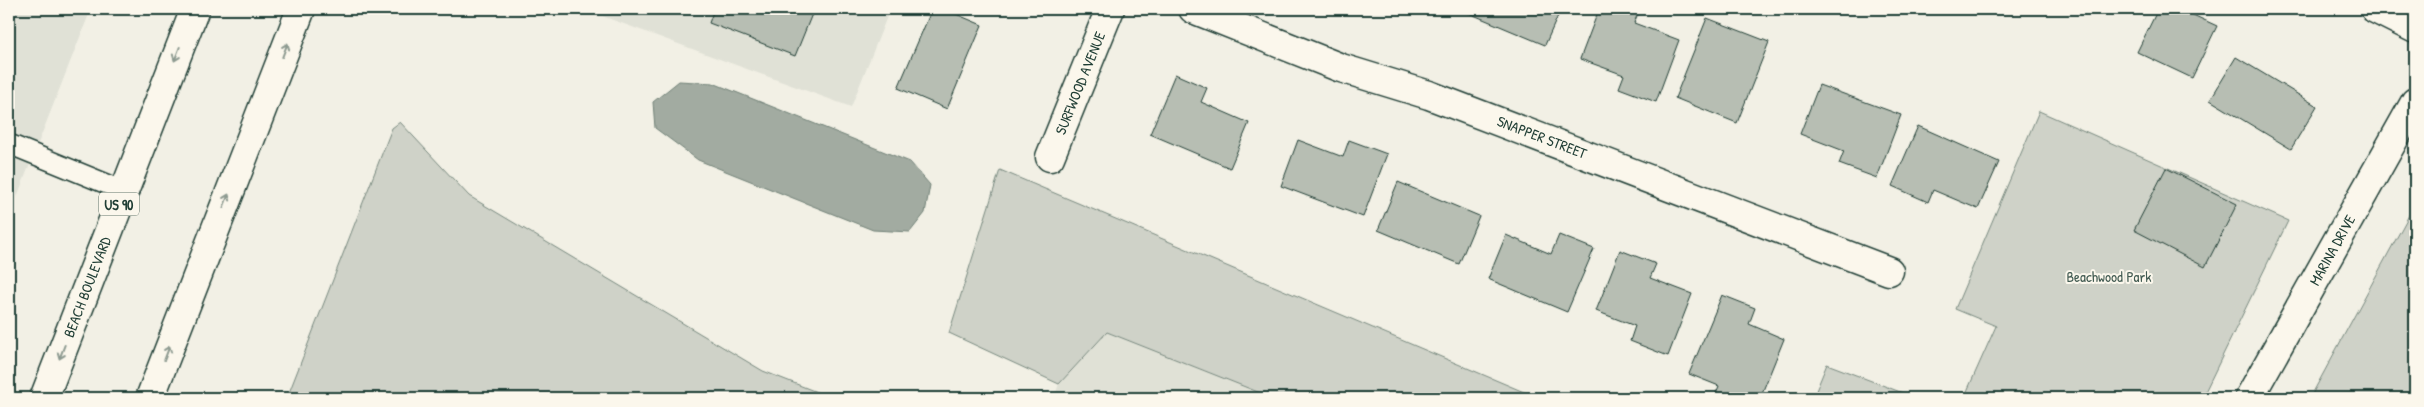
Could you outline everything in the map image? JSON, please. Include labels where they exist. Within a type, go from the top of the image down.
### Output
[{"type":"main road","name":"BEACH BOULEVARD","points":[[44,398],[195,9]]},
{"type":"main road","points":[[150,398],[301,9]]},
{"type":"main road","name":"SURFWOOD AVENUE","points":[[1050,157],[1110,9]]},
{"type":"main road","name":"SNAPPER STREET","points":[[1193,9],[1341,68],[1429,95],[1889,271]]},
{"type":"main road","points":[[2375,9],[2415,29]]},
{"type":"main road","name":"MARINA DRIVE","points":[[2249,398],[2415,102]]},
{"type":"lane","points":[[9,144],[124,191]]},
{"type":"shaded area","points":[[9,9],[91,9],[9,217]]},
{"type":"shaded area","points":[[583,9],[890,9],[851,107]]},
{"type":"shaded area","points":[[679,81],[713,83],[910,162],[930,185],[925,213],[910,232],[873,230],[698,160],[655,128],[653,102]]},
{"type":"shaded area","points":[[1107,332],[1273,398],[1054,398],[1059,384]]},
{"type":"green space","name":"Beachwood Park","points":[[2039,111],[2288,221],[2202,398],[1964,398],[1996,326],[1955,309]]},
{"type":"green space","points":[[400,122],[469,196],[763,371],[832,398],[287,398],[392,128]]},
{"type":"green space","points":[[1000,170],[1538,398],[1273,398],[1107,332],[1059,384],[949,333]]},
{"type":"green space","points":[[2415,204],[2415,398],[2310,398]]},
{"type":"green space","points":[[1827,364],[1916,398],[1813,398]]},
{"type":"building","points":[[714,9],[814,9],[795,56],[709,23]]},
{"type":"building","points":[[932,9],[944,9],[982,25],[947,109],[898,88]]},
{"type":"building","points":[[1465,9],[1561,9],[1545,45],[1464,11]]},
{"type":"building","points":[[1599,9],[1633,9],[1639,11],[1634,23],[1679,40],[1656,102],[1619,88],[1624,75],[1580,59]]},
{"type":"building","points":[[2158,9],[2180,9],[2217,26],[2192,78],[2137,52]]},
{"type":"building","points":[[1707,18],[1769,42],[1737,123],[1675,98]]},
{"type":"building","points":[[2236,57],[2317,106],[2291,149],[2210,100]]},
{"type":"building","points":[[1175,74],[1207,88],[1201,102],[1249,123],[1230,168],[1150,134]]},
{"type":"building","points":[[1819,85],[1901,115],[1877,178],[1839,164],[1844,151],[1800,134]]},
{"type":"building","points":[[1918,126],[1999,162],[1978,209],[1933,190],[1928,202],[1892,186]]},
{"type":"building","points":[[1298,140],[1343,157],[1349,140],[1387,154],[1363,217],[1281,186]]},
{"type":"building","points":[[2166,168],[2237,204],[2205,267],[2134,230]]},
{"type":"building","points":[[1398,182],[1479,216],[1459,264],[1378,230]]},
{"type":"building","points":[[1506,235],[1551,254],[1559,235],[1594,249],[1567,312],[1488,279]]},
{"type":"building","points":[[1620,250],[1656,264],[1650,278],[1692,294],[1668,356],[1630,341],[1635,326],[1596,311]]},
{"type":"building","points":[[1722,295],[1755,308],[1749,324],[1784,339],[1760,398],[1744,394],[1742,398],[1714,398],[1719,386],[1689,374]]}]
